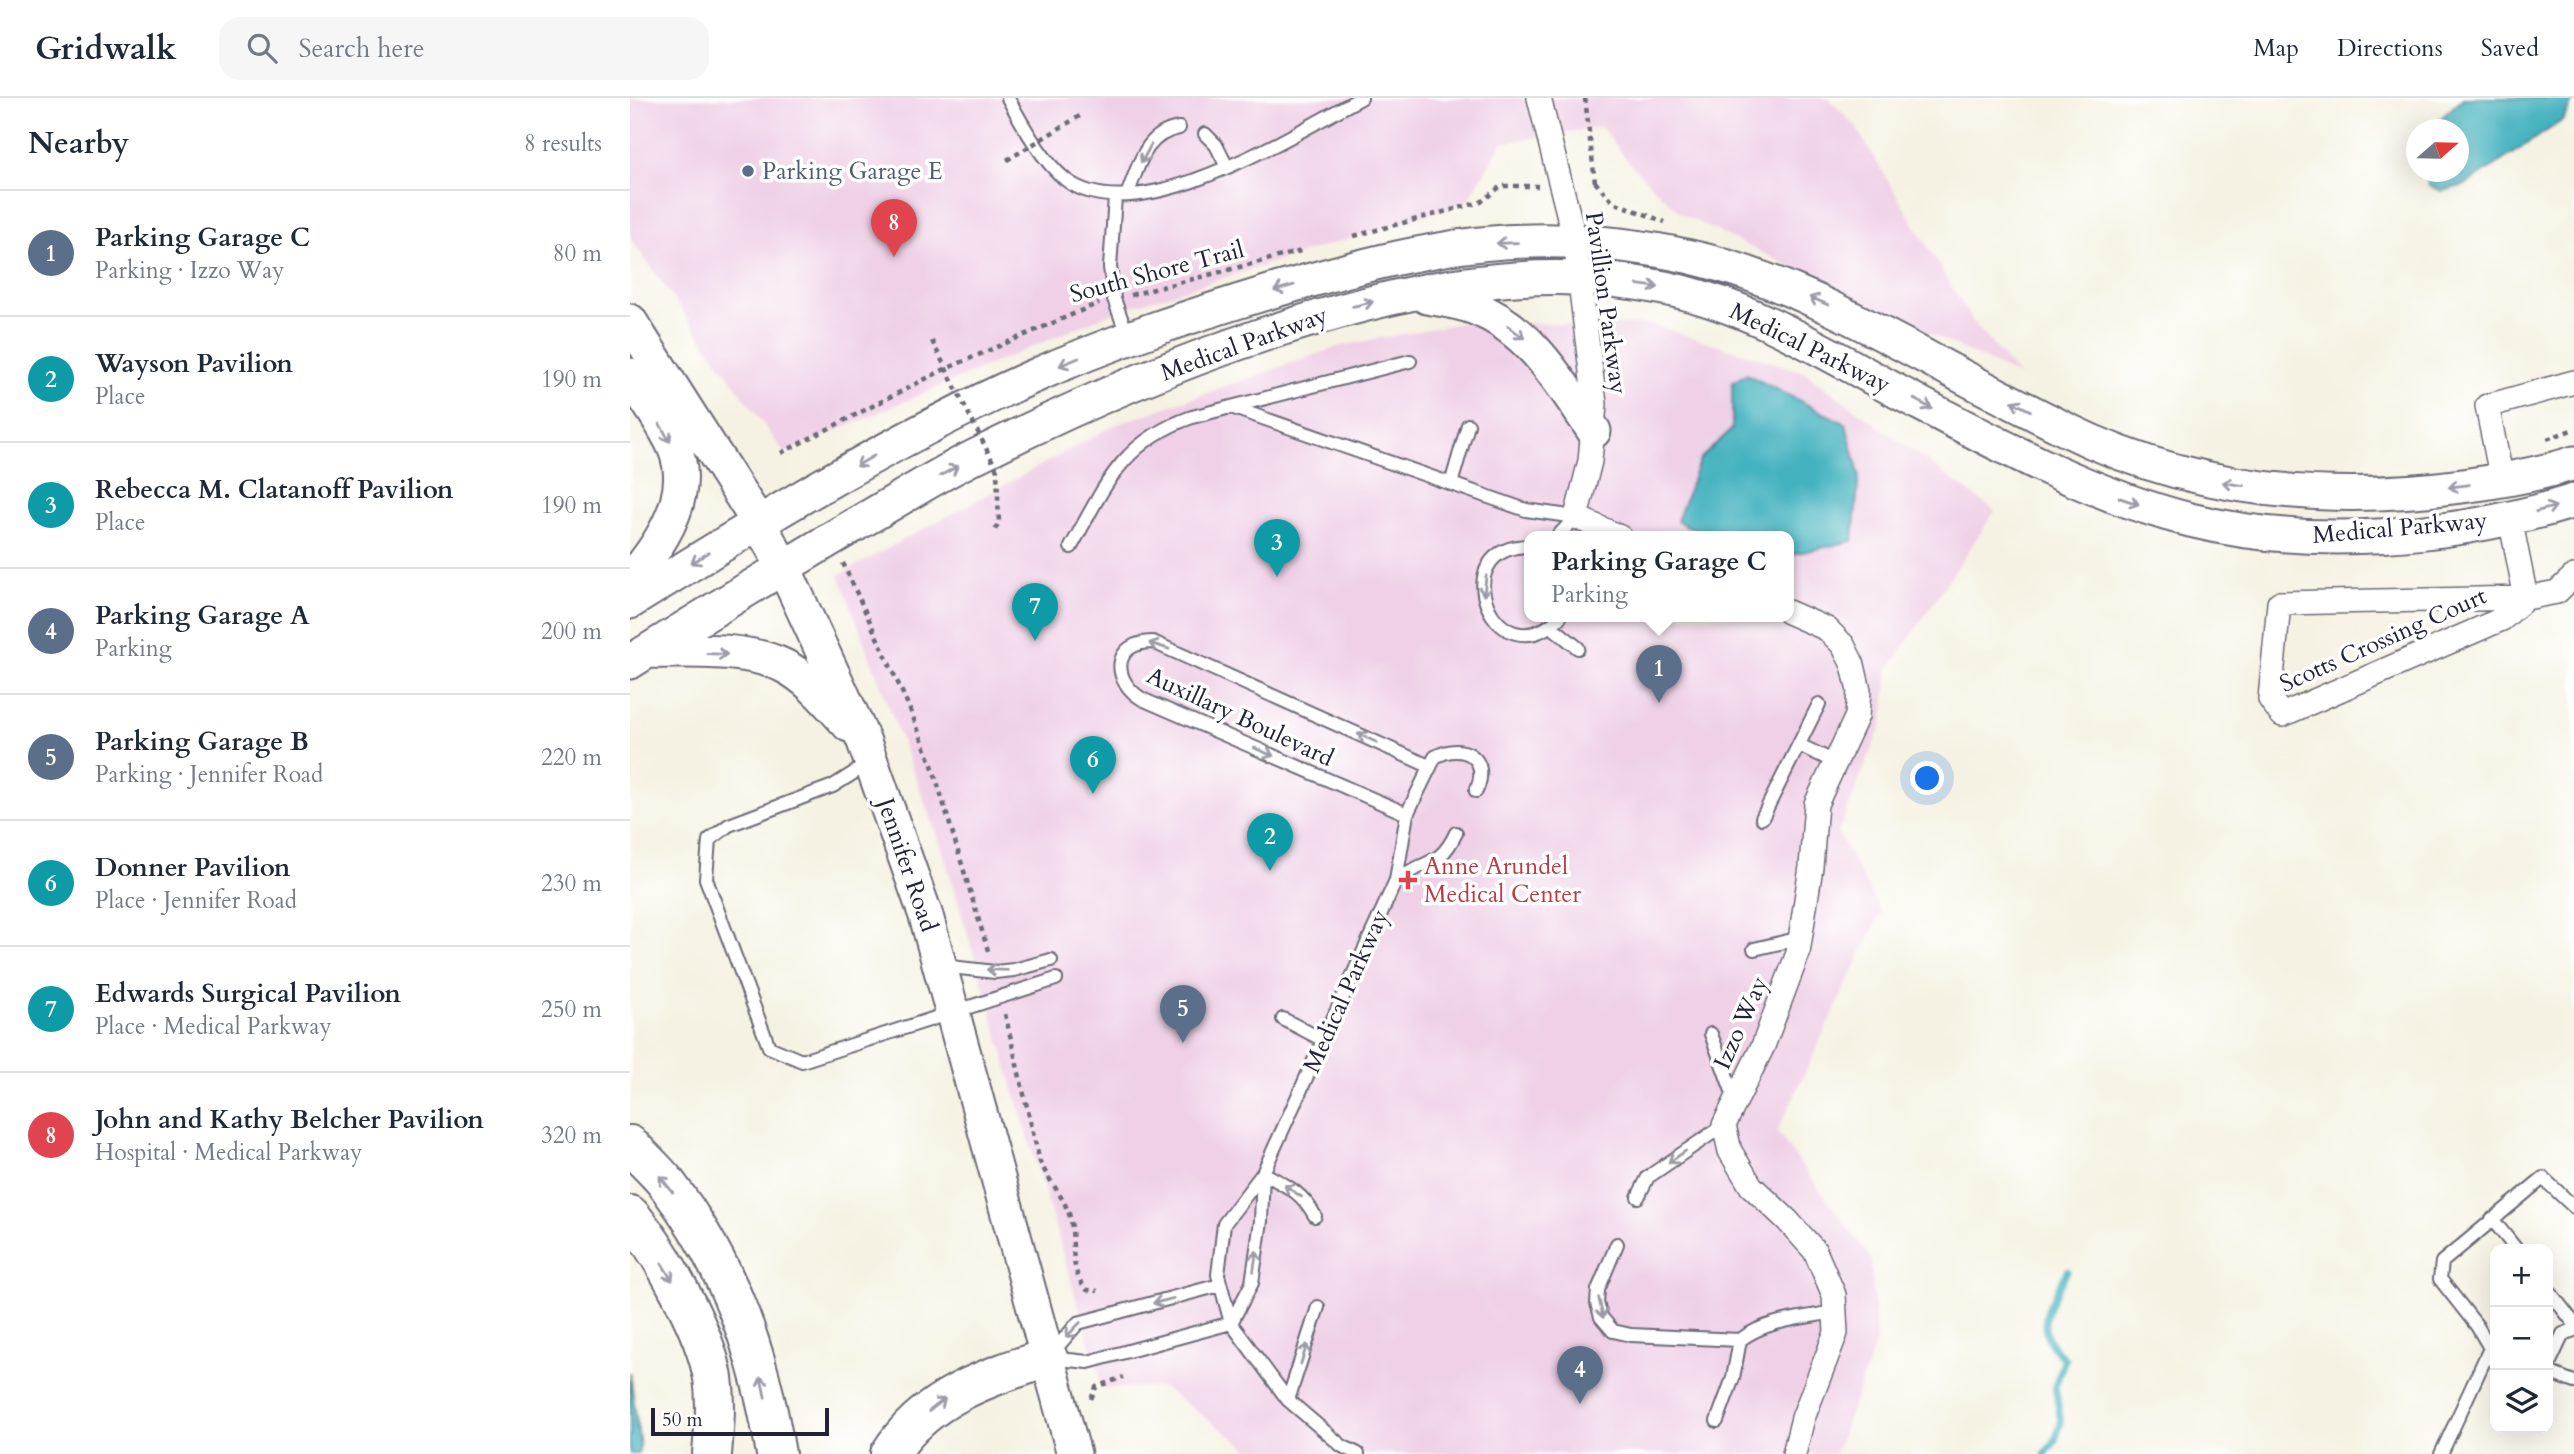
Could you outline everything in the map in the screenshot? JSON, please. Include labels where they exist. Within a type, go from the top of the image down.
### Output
[{"type":"highway","points":[[630,1145],[665,1182],[714,1256],[741,1314],[761,1375],[776,1454]]},
{"type":"highway","points":[[630,1215],[673,1280],[704,1342],[713,1378],[716,1412],[712,1454]]},
{"type":"highway","points":[[890,1454],[922,1417],[946,1398],[998,1374],[1048,1358]]},
{"type":"main road","name":"Medical Parkway","points":[[630,602],[758,522],[884,450],[1031,377],[1128,337],[1359,266],[1433,250],[1496,243],[1575,241],[1637,247],[1704,260],[1769,280],[1837,309],[2080,436],[2146,463],[2196,478],[2331,494],[2388,494],[2544,473],[2574,463]]},
{"type":"main road","name":"Medical Parkway","points":[[639,657],[783,566],[978,454],[1085,406],[1233,345],[1333,311],[1407,294],[1521,277],[1580,277],[1664,288],[1740,310],[2014,452],[2109,494],[2191,520],[2306,536],[2374,535],[2439,529],[2510,518],[2574,501]]},
{"type":"main road","points":[[1407,294],[1477,308],[1518,333],[1554,373],[1594,431]]},
{"type":"main road","name":"Jennifer Road","points":[[630,321],[758,522],[783,566],[867,751],[923,905],[941,966],[1074,1454]]},
{"type":"main road","points":[[630,375],[675,450],[681,478],[671,521],[656,549],[630,580]]},
{"type":"main road","points":[[639,657],[747,654],[776,663],[809,683],[867,751]]},
{"type":"street","name":"Pavillion Parkway","points":[[1539,98],[1575,241],[1595,404],[1590,461],[1576,517]]},
{"type":"street","points":[[2502,480],[2487,406],[2574,382]]},
{"type":"street","points":[[1576,517],[1607,531]]},
{"type":"street","name":"Scotts Crossing Court","points":[[2510,518],[2526,598]]},
{"type":"street","points":[[2526,598],[2557,592],[2574,576]]},
{"type":"street","name":"Scotts Crossing Court","points":[[2526,598],[2502,619],[2282,715],[2270,699],[2279,603],[2526,598]]},
{"type":"street","name":"Izzo Way","points":[[1724,1125],[1771,1025],[1798,953],[1811,867],[1816,804],[1857,716],[1859,691],[1853,665],[1843,645],[1827,629],[1794,615]]},
{"type":"street","points":[[1724,1125],[1730,1151],[1751,1186],[1815,1251],[1834,1295],[1836,1333],[1803,1418],[1794,1454]]},
{"type":"lane","points":[[1008,98],[1021,122],[1055,170],[1068,181],[1121,196],[1162,191],[1227,167],[1361,98]]},
{"type":"lane","name":"Medical Parkway","points":[[1128,337],[1114,299],[1110,267],[1121,196],[1153,140],[1165,131],[1179,128]]},
{"type":"lane","points":[[1205,134],[1216,145],[1227,167]]},
{"type":"lane","points":[[1071,547],[1112,474],[1137,447],[1170,425],[1410,361]]},
{"type":"lane","points":[[1230,407],[1526,510],[1576,517]]},
{"type":"lane","points":[[1451,484],[1468,425]]},
{"type":"lane","points":[[1562,531],[1576,517]]},
{"type":"lane","points":[[1524,546],[1505,551],[1490,564],[1483,579],[1485,604],[1498,623],[1508,630],[1533,633],[1556,622],[1578,648]]},
{"type":"lane","name":"Auxillary Boulevard","points":[[1407,814],[1133,694],[1125,683],[1120,662],[1125,652],[1133,645],[1153,642],[1429,766]]},
{"type":"lane","points":[[1762,818],[1819,704]]},
{"type":"lane","points":[[1799,745],[1835,762]]},
{"type":"lane","points":[[867,751],[833,786],[729,825],[709,840],[706,879],[769,1047],[802,1061],[955,1014],[1056,979]]},
{"type":"lane","points":[[1429,766],[1435,757],[1444,752],[1468,752],[1475,758],[1480,772],[1476,791]]},
{"type":"lane","name":"Medical Parkway","points":[[1358,1454],[1342,1446],[1289,1400],[1231,1324],[1218,1275],[1224,1223],[1263,1173],[1396,880],[1407,814],[1429,766]]},
{"type":"lane","points":[[1396,880],[1409,870],[1442,857],[1456,833]]},
{"type":"lane","points":[[1754,949],[1801,938]]},
{"type":"lane","points":[[941,966],[995,972],[1051,960]]},
{"type":"lane","points":[[1283,1020],[1324,1040]]},
{"type":"lane","points":[[1711,1034],[1735,1099]]},
{"type":"lane","points":[[1638,1197],[1648,1177],[1724,1125]]},
{"type":"lane","points":[[1263,1173],[1307,1200],[1315,1216]]},
{"type":"lane","name":"Medical Parkway","points":[[1231,1324],[1252,1283],[1261,1221],[1263,1173]]},
{"type":"lane","points":[[2490,1345],[2440,1279],[2442,1262],[2543,1178],[2574,1208]]},
{"type":"lane","points":[[2492,1219],[2512,1244]]},
{"type":"lane","points":[[1617,1244],[1598,1290],[1597,1303],[1601,1317],[1613,1331],[1631,1335],[1741,1340]]},
{"type":"lane","points":[[1048,1358],[1078,1322],[1220,1285]]},
{"type":"lane","points":[[2553,1296],[2574,1323]]},
{"type":"lane","points":[[1289,1400],[1318,1307]]},
{"type":"lane","points":[[1717,1422],[1733,1378],[1741,1340],[1750,1332],[1768,1326],[1835,1312]]},
{"type":"lane","points":[[1048,1358],[1088,1362],[1231,1324]]},
{"type":"lane","points":[[2553,1355],[2563,1334],[2574,1330]]},
{"type":"lane","points":[[2441,1454],[2490,1355]]},
{"type":"lane","points":[[2553,1374],[2574,1382]]},
{"type":"path","points":[[1585,98],[1595,182],[1613,202],[1672,224]]},
{"type":"path","points":[[1007,160],[1083,114]]},
{"type":"path","points":[[1348,238],[1481,202],[1502,186],[1560,186]]},
{"type":"path","name":"South Shore Trail","points":[[781,453],[940,371],[1088,306],[1308,249]]},
{"type":"path","points":[[932,341],[997,470],[999,523],[993,533]]},
{"type":"path","points":[[2543,441],[2574,429]]},
{"type":"path","points":[[843,562],[909,707],[932,765],[991,961]]},
{"type":"path","points":[[1005,1014],[1040,1162],[1050,1183],[1068,1209],[1075,1272],[1087,1290],[1098,1291]]},
{"type":"path","points":[[1093,1409],[1090,1396],[1096,1387],[1123,1377]]},
{"type":"shaded area","points":[[630,98],[1828,98],[1856,127],[1971,319],[2019,376],[1681,214],[1633,167],[1601,127],[1502,143],[1467,202],[1116,311],[784,453],[630,238]]},
{"type":"shaded area","name":"Anne Arundel Medical Center","points":[[1465,322],[1653,325],[1804,372],[1995,511],[1888,670],[1883,721],[1838,833],[1881,912],[1777,1132],[1871,1259],[1876,1342],[1835,1454],[1257,1454],[1162,1387],[1103,1388],[942,848],[839,575],[1115,425],[1340,346]]},
{"type":"water","points":[[2463,98],[2574,98],[2563,120],[2465,185],[2442,191],[2429,186],[2428,182],[2469,182],[2469,119],[2440,119]]},
{"type":"water","points":[[1746,374],[1846,424],[1859,474],[1853,541],[1794,554],[1794,531],[1698,531],[1677,521],[1700,459],[1732,429],[1732,383]]},
{"type":"water","points":[[630,1372],[640,1446],[638,1454],[630,1454]]},
{"type":"waterway","points":[[2045,1454],[2055,1441],[2061,1423],[2055,1386],[2065,1359],[2047,1337],[2046,1316],[2067,1271]]},
{"type":"place","name":"Parking Garage E","points":[[748,171]]},
{"type":"place","name":"John and Kathy Belcher Pavilion","points":[[894,257]]},
{"type":"place","name":"Rebecca M. Clatanoff Pavilion","points":[[1277,577]]},
{"type":"place","name":"Edwards Surgical Pavilion","points":[[1035,641]]},
{"type":"place","name":"Parking Garage C","points":[[1659,703]]},
{"type":"place","name":"Donner Pavilion","points":[[1093,794]]},
{"type":"place","name":"Wayson Pavilion","points":[[1270,871]]},
{"type":"place","name":"Anne Arundel Medical Center","points":[[1408,880]]},
{"type":"place","name":"Parking Garage B","points":[[1183,1043]]},
{"type":"place","name":"Parking Garage A","points":[[1580,1404]]}]
